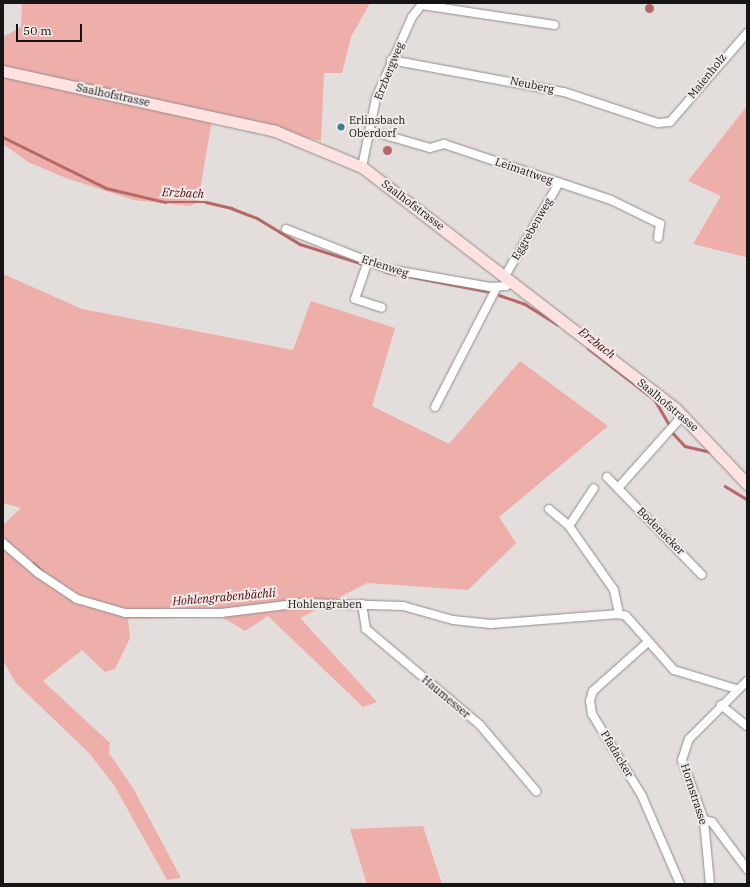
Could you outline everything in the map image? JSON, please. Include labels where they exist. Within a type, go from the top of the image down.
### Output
[{"type":"main road","name":"Saalhofstrasse","points":[[3,71],[275,131],[362,167],[508,278],[683,415],[747,484]]},
{"type":"street","points":[[423,4],[555,25]]},
{"type":"street","name":"Erzbergweg","points":[[362,167],[371,132],[376,98],[391,60],[423,4]]},
{"type":"street","name":"Maienholz","points":[[670,122],[747,33]]},
{"type":"street","name":"Neuberg","points":[[391,60],[564,92],[658,123],[670,122]]},
{"type":"street","name":"Leimattweg","points":[[371,132],[430,148],[444,144],[611,200],[660,224],[658,238]]},
{"type":"street","name":"Eggrebenweg","points":[[508,278],[559,183]]},
{"type":"street","name":"Erlenweg","points":[[286,229],[368,261],[420,276],[497,287]]},
{"type":"street","points":[[368,261],[355,299],[382,308]]},
{"type":"street","points":[[435,407],[497,287],[506,286],[508,278]]},
{"type":"street","points":[[618,488],[683,415]]},
{"type":"street","name":"Bodenacker","points":[[606,477],[702,575]]},
{"type":"street","points":[[569,526],[594,488]]},
{"type":"street","points":[[549,509],[569,526],[614,590],[618,614],[626,616],[674,670],[736,689]]},
{"type":"street","name":"Hohlengraben","points":[[3,542],[38,573],[77,599],[125,613],[221,613],[302,602],[403,606],[453,620],[491,624],[618,614]]},
{"type":"street","name":"Haumesser","points":[[362,604],[366,629],[480,725],[536,791]]},
{"type":"street","name":"Pfadacker","points":[[648,642],[593,691],[590,701],[592,714],[642,796],[680,884]]},
{"type":"street","name":"Hornstrasse","points":[[710,884],[704,820],[682,760],[689,739],[736,689],[747,681]]},
{"type":"street","points":[[721,705],[747,726]]},
{"type":"street","points":[[704,820],[712,822],[747,869]]},
{"type":"shaded area","points":[[22,3],[370,3],[351,37],[342,73],[324,73],[321,141],[213,114],[198,202],[190,206],[134,200],[66,178],[28,162],[3,144],[3,37],[21,27]]},
{"type":"shaded area","points":[[647,4],[651,4],[653,8],[651,12],[647,12],[645,10],[645,6]]},
{"type":"shaded area","points":[[747,106],[746,257],[693,244],[721,196],[688,181]]},
{"type":"shaded area","points":[[385,146],[389,146],[391,150],[389,154],[385,154],[383,152],[383,148]]},
{"type":"shaded area","points":[[3,274],[82,309],[293,350],[311,301],[395,328],[372,406],[449,444],[520,361],[608,426],[499,517],[516,543],[468,590],[367,583],[300,618],[377,702],[363,707],[268,616],[245,631],[222,617],[128,619],[130,638],[115,669],[105,672],[82,650],[43,681],[110,743],[109,753],[133,788],[181,878],[167,880],[114,785],[89,753],[15,682],[3,660],[3,525],[21,508],[3,503]]},
{"type":"shaded area","points":[[423,826],[442,884],[367,884],[350,829]]},
{"type":"waterway","name":"Erzbach","points":[[3,137],[106,188],[165,202],[206,202],[231,208],[257,218],[300,244],[363,264]]},
{"type":"waterway","name":"Erzbach","points":[[387,272],[490,292]]},
{"type":"waterway","name":"Erzbach","points":[[499,295],[525,304],[557,324]]},
{"type":"waterway","name":"Erzbach","points":[[588,348],[655,400],[669,424]]},
{"type":"waterway","name":"Erzbach","points":[[672,432],[685,446],[710,452]]},
{"type":"waterway","name":"Erzbach","points":[[725,486],[747,499]]},
{"type":"waterway","name":"Hohlengrabenbächli","points":[[33,563],[44,573]]},
{"type":"place","name":"Erlinsbach Oberdorf","points":[[341,127]]}]
